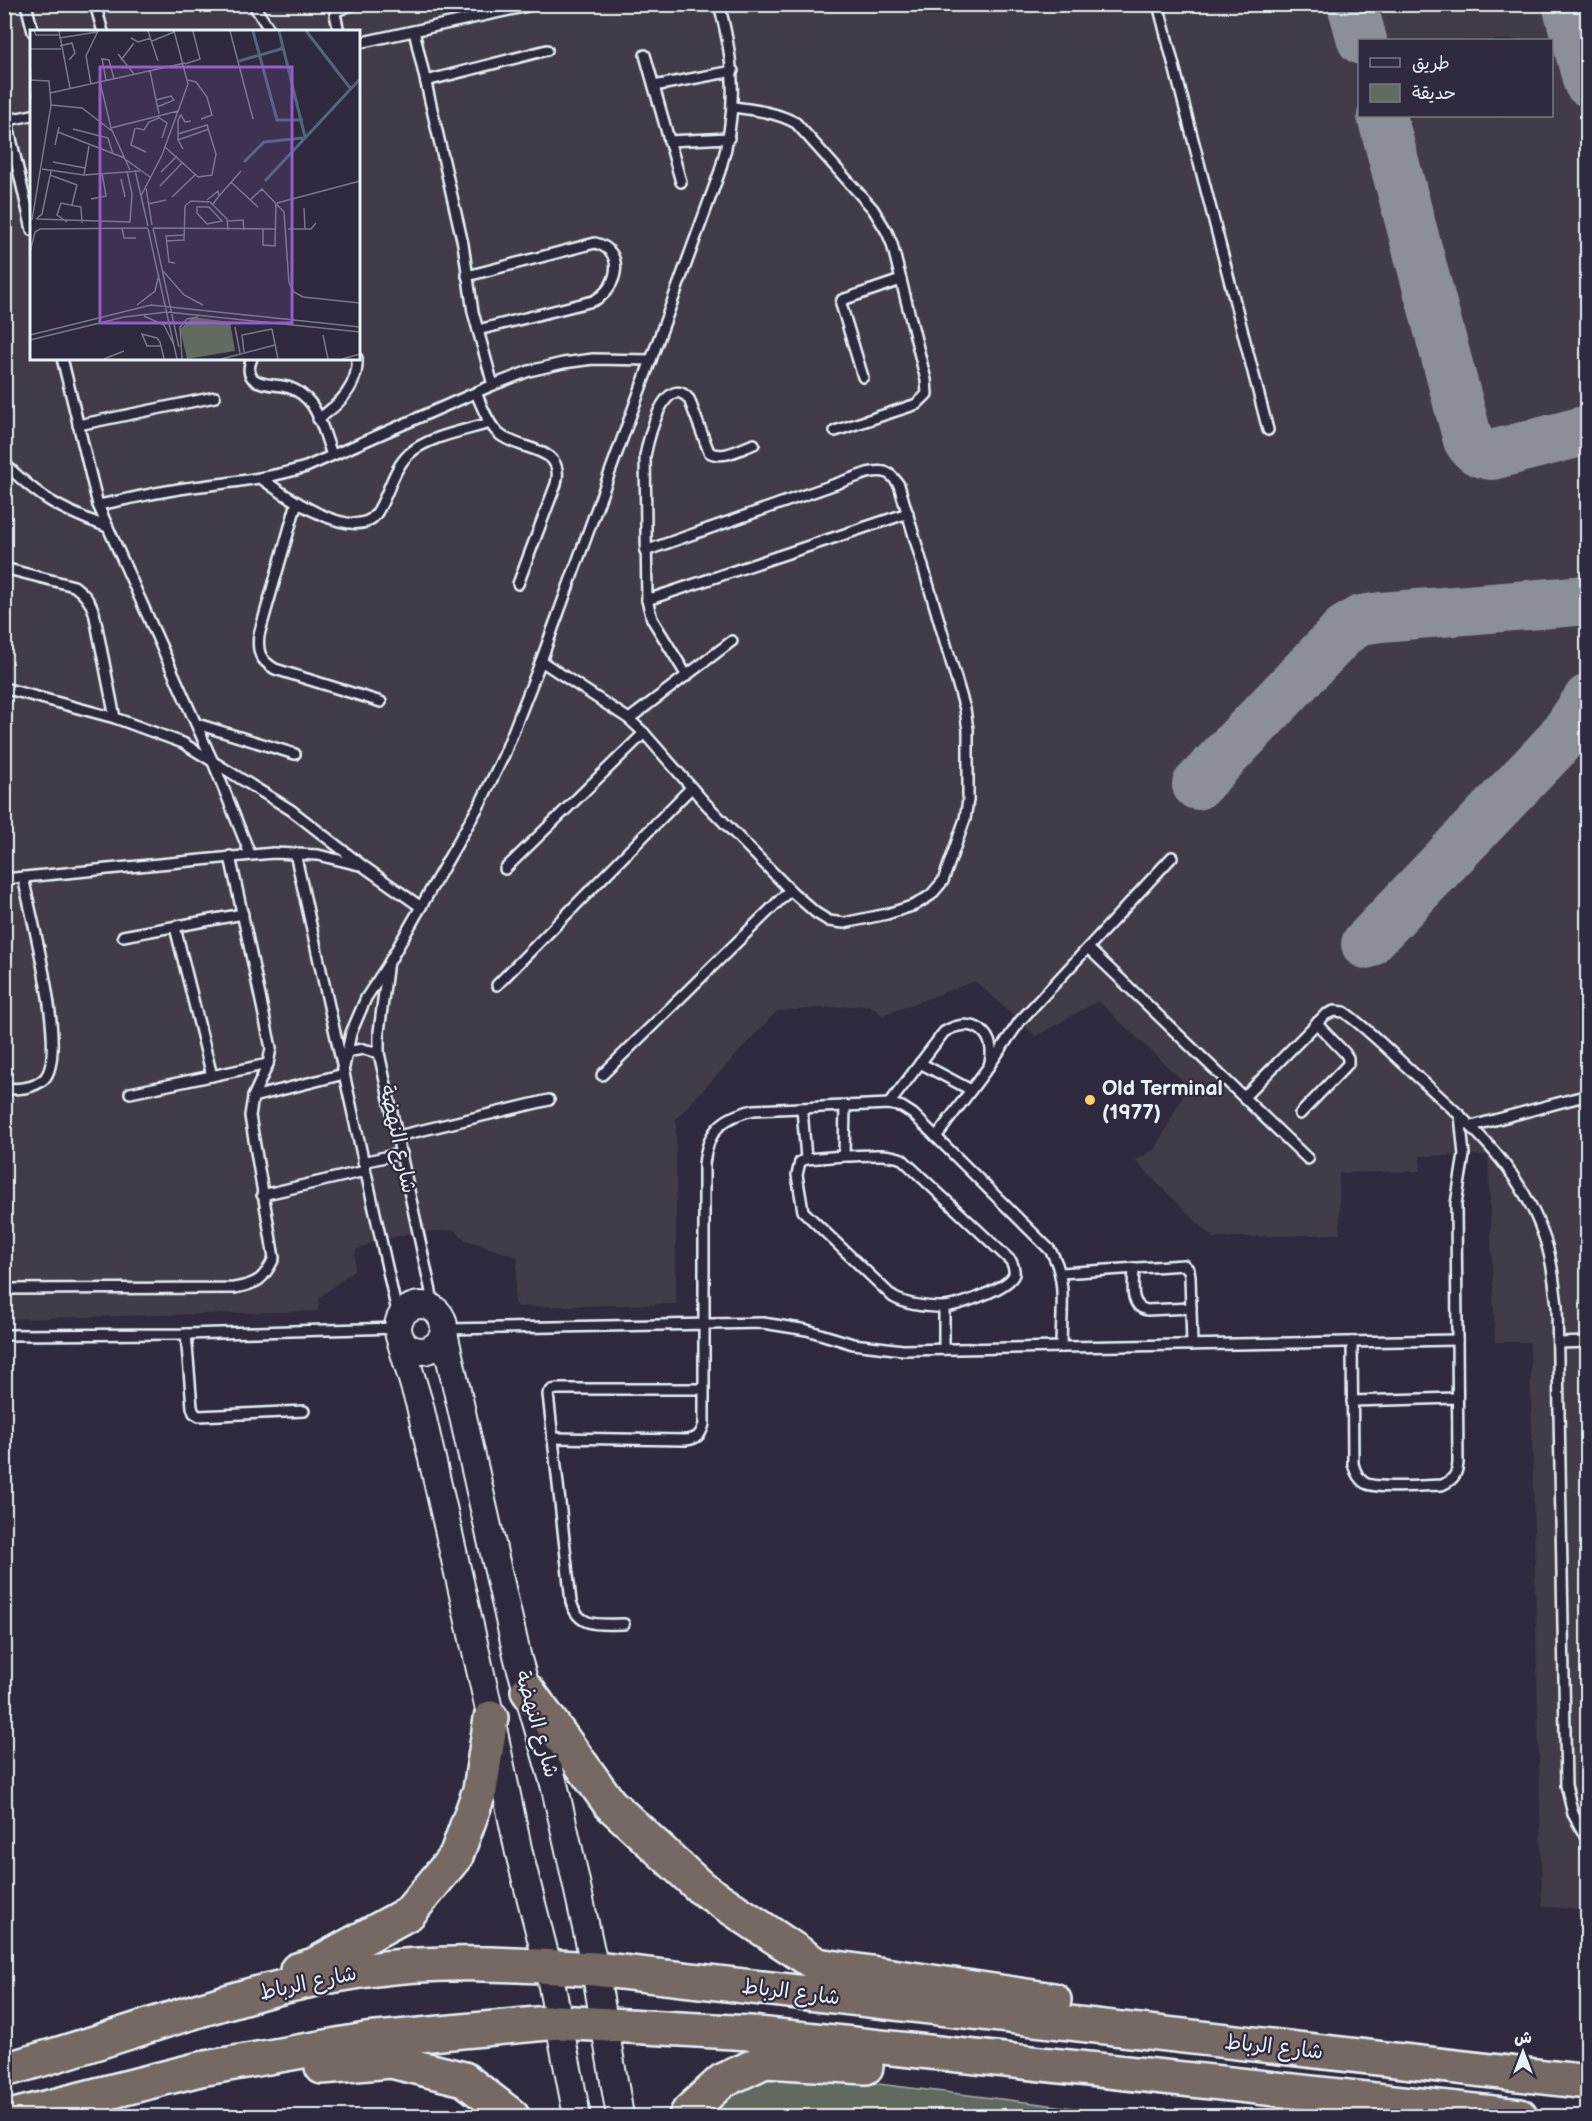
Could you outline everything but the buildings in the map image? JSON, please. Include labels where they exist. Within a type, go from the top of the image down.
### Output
[{"type":"highway","points":[[528,1691],[610,1804],[700,1887],[817,1965],[1156,2015],[1239,2043]]},
{"type":"highway","points":[[41,2060],[152,2007],[314,1965],[409,1913],[456,1856],[480,1790],[491,1718]]},
{"type":"highway","name":"شارع الرباط","points":[[4,2070],[294,1983],[369,1970],[428,1965],[508,1964],[595,1969],[1587,2082]]},
{"type":"highway","name":"شارع الرباط","points":[[14,2116],[200,2069],[366,2040],[558,2022],[750,2033],[1520,2116]]},
{"type":"highway","points":[[200,2069],[279,2071],[391,2061],[464,2079],[512,2116]]},
{"type":"highway","points":[[686,2116],[722,2081],[765,2061],[950,2072],[1009,2061]]},
{"type":"main road","points":[[418,1305],[427,1306],[441,1324],[434,1347],[418,1351],[410,1349],[399,1328],[403,1314],[409,1308],[418,1305]]},
{"type":"main road","name":"شارع النهضة","points":[[441,1324],[518,1659],[556,1794],[595,1969],[620,2116]]},
{"type":"main road","name":"شارع النهضة","points":[[399,1328],[420,1406],[491,1718],[519,1853],[548,1966],[577,2116]]},
{"type":"main road","points":[[1230,2084],[1372,2116]]},
{"type":"lane","points":[[26,4],[32,30]]},
{"type":"lane","points":[[95,4],[102,30]]},
{"type":"lane","points":[[253,4],[270,30]]},
{"type":"lane","points":[[339,30],[336,11],[354,4]]},
{"type":"lane","points":[[360,43],[537,4]]},
{"type":"lane","points":[[253,1097],[344,1071],[351,1033],[366,998],[387,966],[493,778],[541,661],[720,171],[729,138],[733,107],[733,71],[718,4]]},
{"type":"lane","points":[[1158,4],[1268,430]]},
{"type":"lane","points":[[414,31],[463,244],[478,330],[493,385]]},
{"type":"lane","points":[[426,81],[547,50]]},
{"type":"lane","points":[[645,55],[681,182]]},
{"type":"lane","points":[[654,86],[733,71]]},
{"type":"lane","points":[[733,107],[783,116],[796,123],[881,220],[892,244],[926,380],[927,394],[917,404],[836,431]]},
{"type":"lane","points":[[30,115],[6,121],[30,222]]},
{"type":"lane","points":[[669,141],[729,138]]},
{"type":"lane","points":[[467,276],[595,243],[604,245],[614,261],[614,279],[610,289],[603,297],[478,330]]},
{"type":"lane","points":[[863,377],[841,304],[842,300],[901,280]]},
{"type":"lane","points":[[98,506],[172,490],[262,479],[306,466],[529,371],[593,359],[651,360]]},
{"type":"lane","points":[[62,360],[98,506],[105,526],[197,724],[250,854]]},
{"type":"lane","points":[[251,360],[249,369],[252,378],[259,384],[283,386],[302,394],[309,401],[332,455]]},
{"type":"lane","points":[[318,419],[338,406],[351,388],[357,360]]},
{"type":"lane","points":[[476,393],[490,423],[500,435],[507,440],[544,453],[557,466],[556,484],[518,584]]},
{"type":"lane","points":[[687,676],[652,619],[647,600],[645,456],[648,439],[660,408],[671,395],[678,393],[685,394],[689,399],[709,452],[716,456],[723,455],[754,444]]},
{"type":"lane","points":[[78,425],[215,397]]},
{"type":"lane","points":[[262,479],[297,502],[347,524],[359,524],[370,520],[377,512],[402,462],[409,453],[430,441],[490,423]]},
{"type":"lane","points":[[4,463],[43,498],[62,509],[105,526]]},
{"type":"lane","points":[[541,661],[628,719],[644,733],[691,788],[790,890],[816,913],[829,921],[844,923],[887,914],[915,904],[930,895],[943,881],[965,819],[968,800],[967,719],[908,513],[899,485],[893,476],[882,471],[867,473],[645,551]]},
{"type":"lane","points":[[297,502],[259,635],[258,649],[264,662],[275,669],[381,702]]},
{"type":"lane","points":[[647,600],[908,513]]},
{"type":"lane","points":[[4,568],[74,586],[90,601],[115,718]]},
{"type":"lane","points":[[628,719],[732,641]]},
{"type":"lane","points":[[4,688],[115,718],[183,743],[291,810],[363,866],[421,907]]},
{"type":"lane","points":[[197,724],[296,754]]},
{"type":"lane","points":[[505,870],[644,733]]},
{"type":"lane","points":[[498,985],[691,788]]},
{"type":"lane","name":"شارع النهضة","points":[[295,853],[399,1328]]},
{"type":"lane","points":[[4,879],[250,854],[318,855],[363,866]]},
{"type":"lane","points":[[4,1289],[234,1288],[252,1285],[267,1274],[274,1258],[250,1116],[253,1097],[268,1064],[271,1048],[230,856]]},
{"type":"lane","points":[[936,1137],[1020,1022],[1172,856]]},
{"type":"lane","points":[[4,1089],[34,1086],[44,1079],[51,1067],[53,1055],[47,992],[23,877]]},
{"type":"lane","points":[[602,1075],[790,890]]},
{"type":"lane","points":[[123,936],[243,914]]},
{"type":"lane","points":[[175,927],[212,1076]]},
{"type":"lane","points":[[1088,948],[1308,1160]]},
{"type":"lane","name":"شارع النهضة","points":[[387,966],[381,1009],[379,1053],[441,1324]]},
{"type":"lane","points":[[1244,1097],[1325,1015],[1334,1011],[1344,1012],[1472,1126],[1511,1170],[1530,1202],[1544,1235],[1553,1270],[1559,1342],[1566,1785],[1573,1814],[1587,1841]]},
{"type":"lane","points":[[1300,1114],[1348,1064],[1345,1053],[1316,1023]]},
{"type":"lane","points":[[889,1104],[944,1032],[954,1026],[965,1024],[976,1027],[986,1034],[991,1044],[992,1055],[989,1066]]},
{"type":"lane","points":[[346,1052],[363,1049],[379,1053]]},
{"type":"lane","points":[[130,1093],[268,1064]]},
{"type":"lane","points":[[920,1064],[971,1090]]},
{"type":"lane","points":[[1472,1126],[1587,1095]]},
{"type":"lane","points":[[398,1136],[549,1100]]},
{"type":"lane","points":[[552,1438],[695,1439],[702,1433],[704,1424],[704,1165],[706,1149],[712,1134],[723,1122],[738,1114],[754,1110],[889,1104],[902,1107],[913,1114],[1050,1250],[1057,1261],[1061,1273],[1061,1347]]},
{"type":"lane","points":[[844,1156],[845,1105]]},
{"type":"lane","points":[[802,1108],[806,1159]]},
{"type":"lane","points":[[1352,1342],[1353,1464],[1356,1475],[1365,1483],[1376,1486],[1442,1485],[1451,1481],[1457,1473],[1456,1204],[1464,1155],[1460,1115]]},
{"type":"lane","points":[[262,1196],[402,1153]]},
{"type":"lane","points":[[884,1155],[902,1159],[1011,1261],[1014,1276],[1008,1282],[971,1300],[944,1307],[903,1302],[893,1297],[807,1217],[801,1204],[797,1175],[800,1162],[806,1159],[844,1156],[884,1155]]},
{"type":"lane","points":[[1061,1273],[1184,1265],[1189,1270],[1190,1276],[1192,1345]]},
{"type":"lane","points":[[1134,1268],[1134,1298],[1135,1304],[1140,1308],[1147,1310],[1191,1308]]},
{"type":"lane","points":[[944,1307],[944,1349]]},
{"type":"lane","points":[[441,1324],[763,1323],[786,1325],[853,1344],[878,1348],[944,1349],[1457,1340]]},
{"type":"lane","points":[[4,1335],[186,1334],[399,1328]]},
{"type":"lane","points":[[186,1334],[194,1413],[199,1416],[304,1411]]},
{"type":"lane","points":[[1559,1342],[1587,1342]]},
{"type":"lane","points":[[624,1624],[592,1623],[582,1620],[574,1613],[548,1394],[552,1390],[704,1389]]},
{"type":"lane","points":[[1353,1401],[1457,1398]]},
{"type":"shaded area","points":[[4,5],[1587,5],[1587,1911],[1542,1906],[1530,1342],[1495,1342],[1488,1155],[1420,1156],[1421,1171],[1339,1173],[1340,1234],[1213,1238],[1135,1161],[1156,1148],[1188,1086],[1098,1001],[1036,1036],[975,981],[883,1015],[869,1005],[777,1011],[676,1119],[676,1304],[518,1307],[514,1302],[518,1257],[466,1240],[454,1230],[418,1232],[379,1240],[356,1250],[354,1270],[319,1298],[318,1311],[5,1319]]},
{"type":"green space","points":[[773,2071],[1081,2109],[1082,2116],[689,2116]]},
{"type":"taxiway","points":[[1352,4],[1362,39]]},
{"type":"taxiway","points":[[1567,4],[1588,82]]},
{"type":"taxiway","points":[[1382,117],[1468,440],[1475,449],[1492,455],[1588,430]]},
{"type":"taxiway","points":[[1197,785],[1345,630],[1361,620],[1588,600]]},
{"type":"taxiway","points":[[1366,944],[1553,748],[1588,699]]},
{"type":"place","name":"Old Terminal (1977)","points":[[1090,1100]]}]
